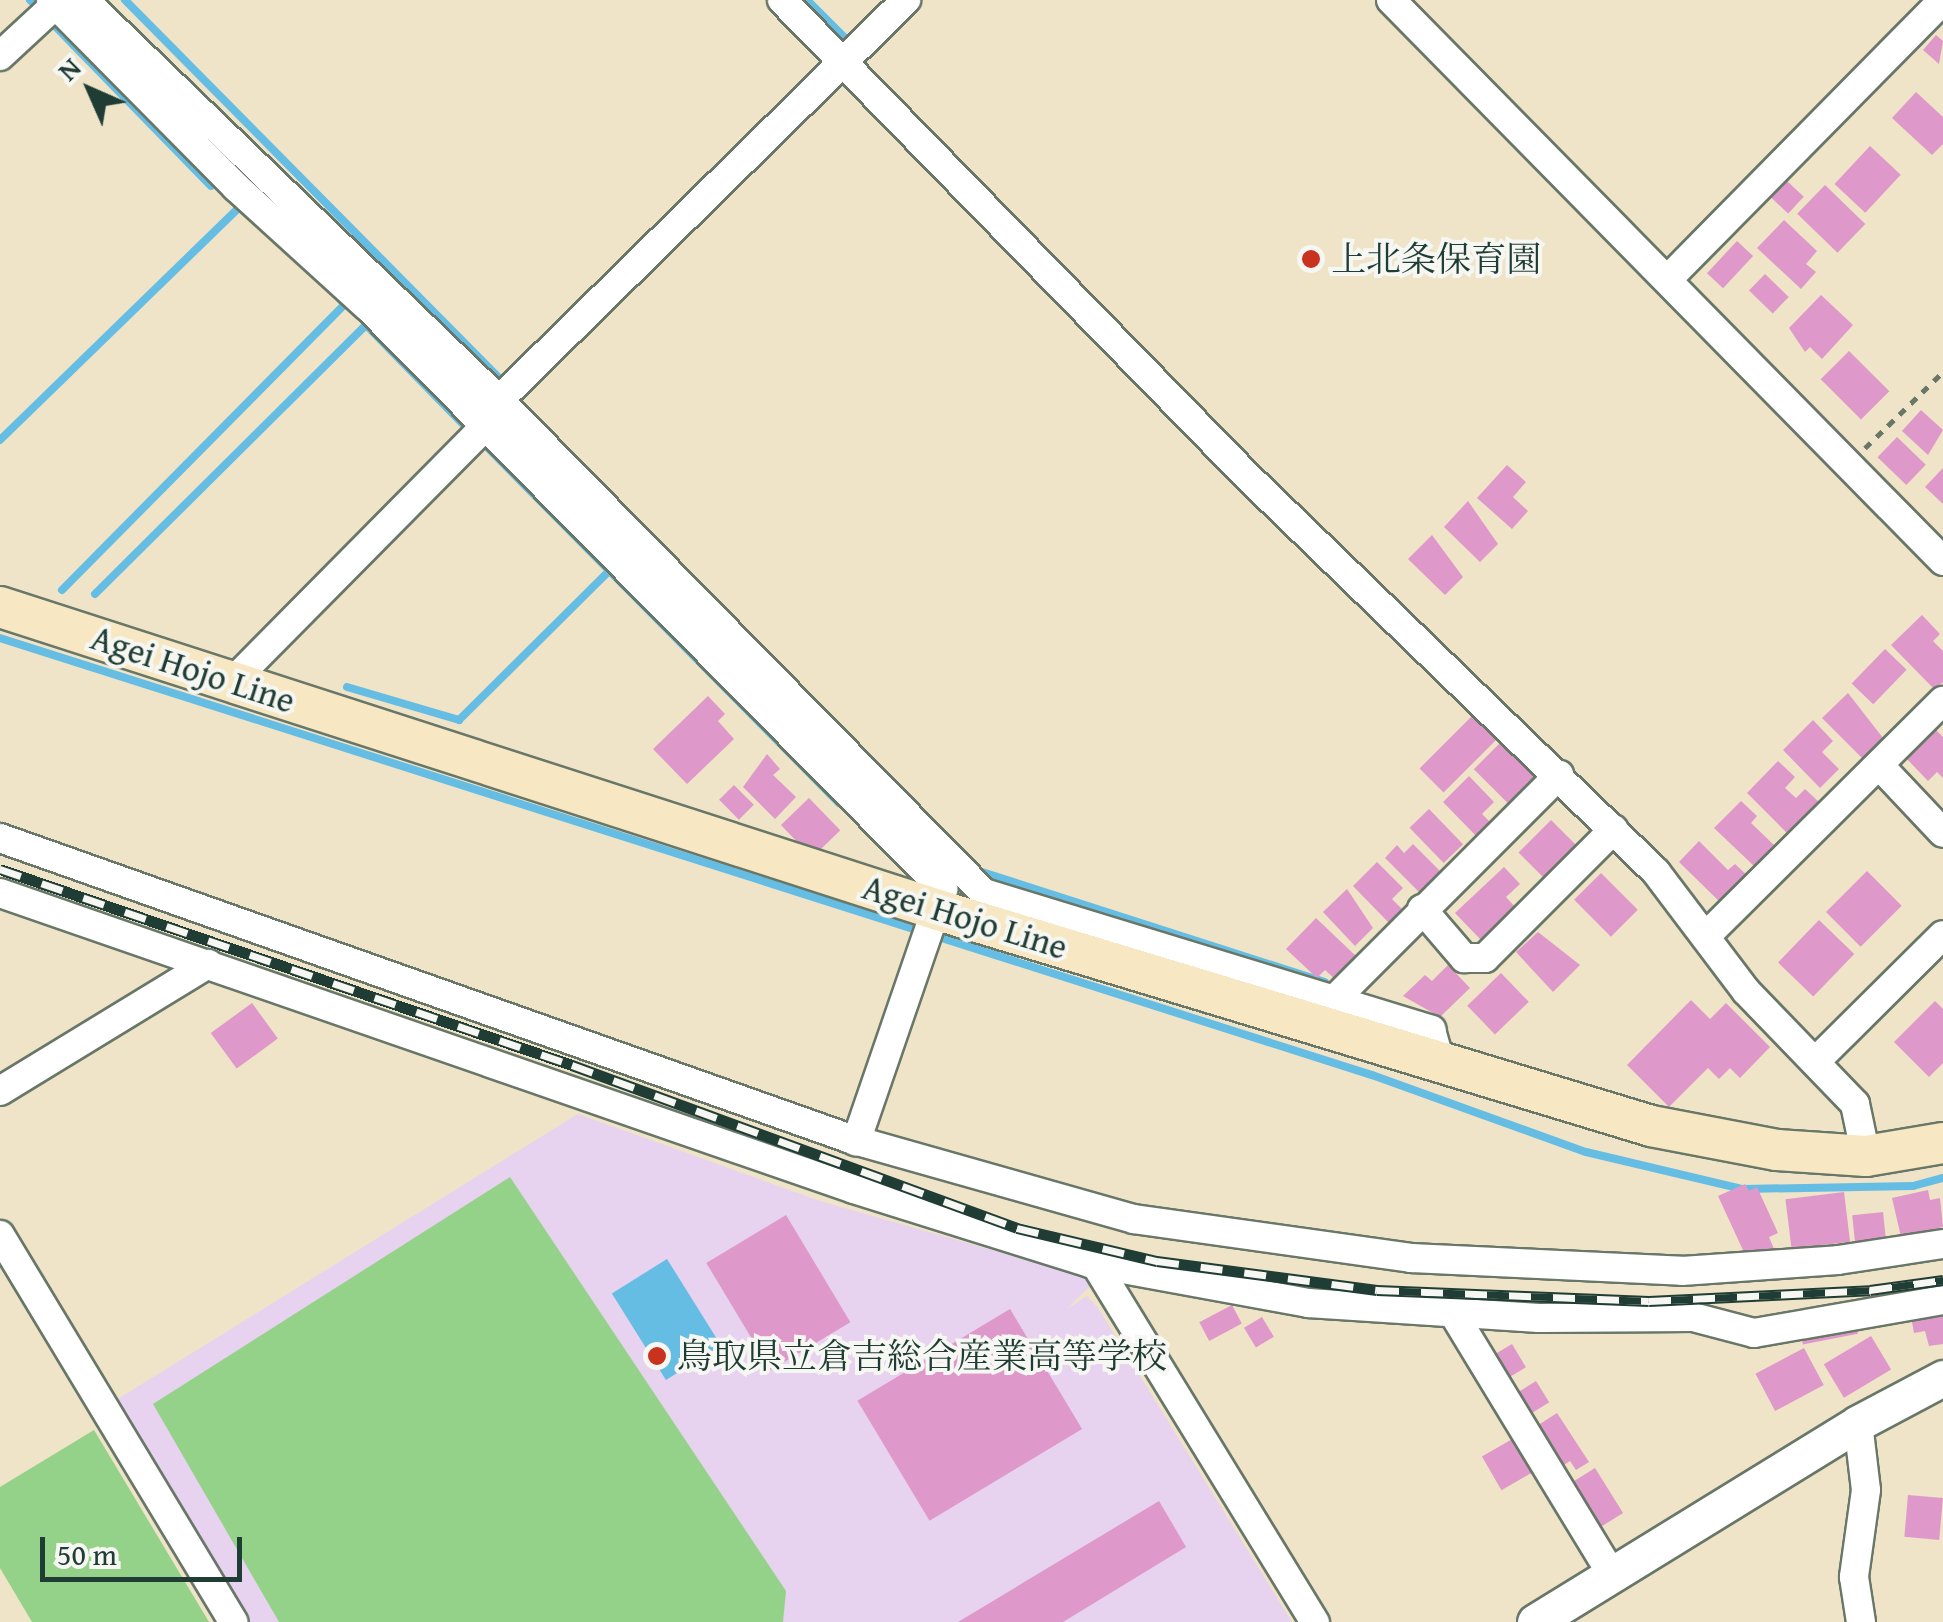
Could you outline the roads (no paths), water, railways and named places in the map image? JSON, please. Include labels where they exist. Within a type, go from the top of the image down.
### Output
[{"type":"main road","name":"Agei Hojo Line","points":[[0,607],[232,682],[950,892],[1440,1062],[1697,1137],[1866,1156],[1943,1143]]},
{"type":"street","points":[[84,0],[498,400],[950,892]]},
{"type":"street","points":[[782,0],[1248,478],[1614,829],[1706,936],[1746,991],[1855,1104],[1866,1156]]},
{"type":"street","points":[[232,682],[484,427],[498,400],[906,0]]},
{"type":"street","points":[[1392,0],[1943,561]]},
{"type":"street","points":[[1669,278],[1943,0]]},
{"type":"street","points":[[0,56],[53,2],[950,892],[984,893],[1431,1030],[1440,1062]]},
{"type":"street","points":[[1706,936],[1943,701]]},
{"type":"street","points":[[1879,765],[1943,833]]},
{"type":"street","points":[[1333,1000],[1558,775]]},
{"type":"street","points":[[1422,910],[1464,958],[1484,958],[1614,829]]},
{"type":"street","points":[[0,838],[856,1141],[1134,1219],[1411,1258],[1682,1271],[1838,1260],[1943,1244]]},
{"type":"street","points":[[0,892],[854,1190],[1096,1264],[1308,1303],[1453,1313],[1693,1318],[1754,1333],[1943,1300]]},
{"type":"street","points":[[856,1141],[950,892]]},
{"type":"street","points":[[1816,1062],[1943,935]]},
{"type":"street","points":[[0,1091],[208,964]]},
{"type":"street","points":[[0,1236],[233,1622]]},
{"type":"street","points":[[1096,1264],[1315,1622]]},
{"type":"street","points":[[1453,1313],[1612,1576]]},
{"type":"street","points":[[1535,1622],[1858,1423],[1943,1378]]},
{"type":"street","points":[[1858,1423],[1866,1490],[1854,1577],[1861,1622]]},
{"type":"water","points":[[667,1259],[721,1346],[666,1380],[612,1293]]},
{"type":"waterway","points":[[30,0],[34,4]]},
{"type":"waterway","points":[[125,0],[500,379]]},
{"type":"waterway","points":[[807,0],[848,41]]},
{"type":"waterway","points":[[51,22],[211,186]]},
{"type":"waterway","points":[[234,165],[256,187]]},
{"type":"waterway","points":[[0,440],[243,204]]},
{"type":"waterway","points":[[62,590],[345,304],[339,298]]},
{"type":"waterway","points":[[95,594],[366,325],[467,428],[463,432]]},
{"type":"waterway","points":[[484,444],[839,803]]},
{"type":"waterway","points":[[347,687],[459,720],[608,572]]},
{"type":"waterway","points":[[0,638],[1372,1075],[1586,1152],[1743,1189],[1913,1186],[1943,1178]]},
{"type":"waterway","points":[[982,872],[1325,982]]},
{"type":"railway","points":[[0,869],[572,1065],[1017,1228],[1157,1261],[1377,1290],[1649,1301],[1870,1290],[1943,1280]]},
{"type":"place","name":"上北条保育園","points":[[1311,259]]},
{"type":"place","name":"鳥取県立倉吉総合産業高等学校","points":[[657,1356]]}]
